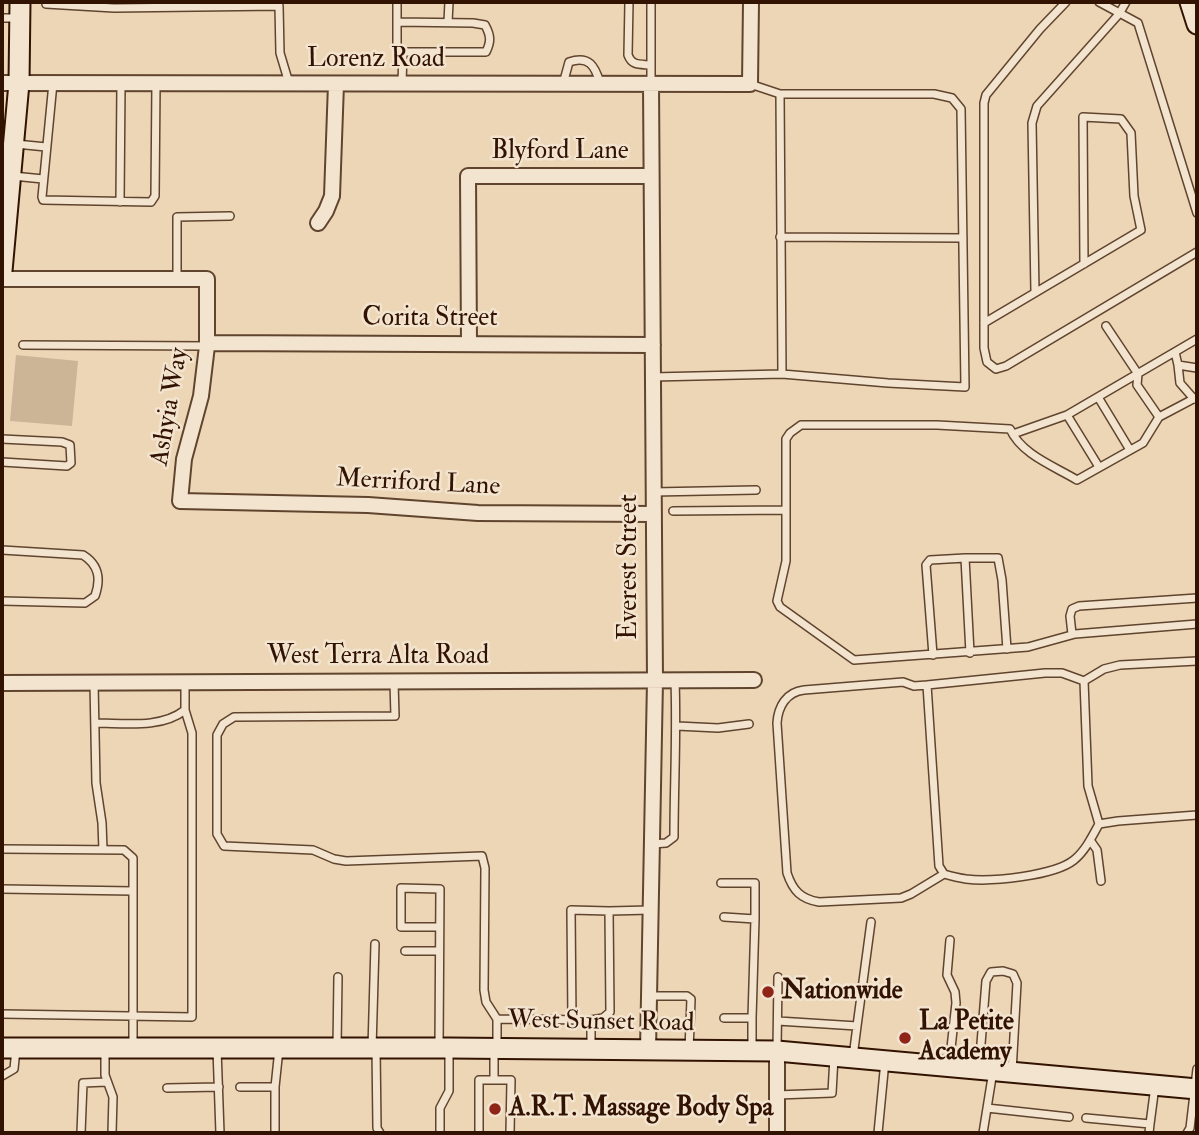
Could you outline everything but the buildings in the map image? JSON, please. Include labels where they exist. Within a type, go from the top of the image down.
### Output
[{"type":"main road","points":[[1190,2],[1197,24]]},
{"type":"main road","points":[[2,271],[14,143],[10,83],[14,13]]},
{"type":"main road","name":"West Sunset Road","points":[[9,1048],[777,1051],[1155,1085],[1196,1082]]},
{"type":"street","points":[[750,84],[751,2]]},
{"type":"street","name":"Lorenz Road","points":[[10,83],[750,84]]},
{"type":"street","points":[[318,223],[332,196],[336,84]]},
{"type":"street","name":"Everest Street","points":[[648,1050],[655,681],[651,84]]},
{"type":"street","name":"Blyford Lane","points":[[469,344],[468,176],[651,176]]},
{"type":"street","points":[[2,279],[177,279]]},
{"type":"street","name":"Ashyia Way","points":[[177,279],[207,279],[207,345],[201,396],[184,459],[180,501]]},
{"type":"street","name":"Corita Street","points":[[207,345],[653,345]]},
{"type":"street","name":"Merriford Lane","points":[[180,501],[368,505],[478,513],[654,513]]},
{"type":"street","name":"West Terra Alta Road","points":[[2,683],[754,680]]},
{"type":"street","points":[[777,1051],[777,1133]]},
{"type":"lane","points":[[46,2],[114,8],[279,4],[280,53],[289,84]]},
{"type":"lane","points":[[397,2],[397,22],[397,49],[403,52],[485,52],[490,44],[490,34],[485,25],[397,22]]},
{"type":"lane","points":[[449,2],[449,22]]},
{"type":"lane","points":[[629,2],[628,55],[634,64],[651,65]]},
{"type":"lane","points":[[651,2],[651,84]]},
{"type":"lane","points":[[1066,2],[1040,29],[986,95],[984,103],[984,348],[987,362],[996,369],[1006,366],[1197,252]]},
{"type":"lane","points":[[1099,2],[1138,23],[1197,213]]},
{"type":"lane","points":[[1035,292],[1032,122],[1037,106],[1119,14],[1126,2]]},
{"type":"lane","points":[[402,84],[403,52]]},
{"type":"lane","points":[[563,84],[569,62],[578,59],[589,61],[596,68],[601,84]]},
{"type":"lane","points":[[53,83],[43,200],[120,202],[153,201],[156,84]]},
{"type":"lane","points":[[120,202],[121,84]]},
{"type":"lane","points":[[653,377],[782,374],[965,387],[961,109],[952,98],[934,94],[780,94],[750,84]]},
{"type":"lane","points":[[780,94],[782,374]]},
{"type":"lane","points":[[984,323],[1142,230],[1134,196],[1131,133],[1121,119],[1083,117],[1084,264]]},
{"type":"lane","points":[[14,143],[47,147]]},
{"type":"lane","points":[[11,175],[43,178]]},
{"type":"lane","points":[[177,279],[177,217],[230,216]]},
{"type":"lane","points":[[780,237],[963,238]]},
{"type":"lane","points":[[1106,326],[1138,374],[1137,385],[1159,417]]},
{"type":"lane","points":[[1013,434],[1067,415],[1197,339]]},
{"type":"lane","points":[[23,345],[207,345]]},
{"type":"lane","points":[[1175,352],[1180,383],[1196,398],[1159,417],[1143,443],[1077,480],[1030,453],[1010,429],[937,425],[801,425],[786,439],[786,561],[778,601],[780,607],[854,660],[1028,647],[1072,634],[1197,624]]},
{"type":"lane","points":[[1178,365],[1197,368]]},
{"type":"lane","points":[[1098,397],[1130,450]]},
{"type":"lane","points":[[1067,415],[1099,467]]},
{"type":"lane","points":[[2,439],[62,442],[70,445],[72,463],[67,466],[2,462]]},
{"type":"lane","points":[[653,492],[756,490]]},
{"type":"lane","points":[[673,511],[786,510]]},
{"type":"lane","points":[[2,550],[83,555],[93,561],[99,575],[95,596],[85,603],[2,601]]},
{"type":"lane","points":[[965,558],[970,653]]},
{"type":"lane","points":[[933,655],[926,565],[930,560],[937,559],[998,558],[1007,649]]},
{"type":"lane","points":[[1072,634],[1070,617],[1072,609],[1079,606],[1197,598]]},
{"type":"lane","points":[[1084,681],[1104,669],[1120,666],[1197,661]]},
{"type":"lane","points":[[1045,673],[1062,673],[1084,681],[1088,786],[1099,824],[1085,849],[1073,861],[1038,875],[967,879],[944,874],[901,898],[819,902],[806,900],[791,885],[777,723],[783,702],[797,691],[903,682],[914,686],[1045,673]]},
{"type":"lane","points":[[652,844],[666,843],[674,837],[677,726],[675,681]]},
{"type":"lane","points":[[2,1014],[192,1017],[192,733],[185,710],[185,682]]},
{"type":"lane","points":[[394,682],[395,716],[234,718],[223,724],[217,735],[217,834],[224,846],[313,850],[346,861],[482,856],[485,868],[485,1002],[497,1019],[494,1080]]},
{"type":"lane","points":[[94,683],[96,783],[103,850]]},
{"type":"lane","points":[[927,685],[939,866],[944,874]]},
{"type":"lane","points":[[95,723],[159,722],[175,719],[185,710]]},
{"type":"lane","points":[[677,726],[718,728],[750,724]]},
{"type":"lane","points":[[1099,824],[1197,815]]},
{"type":"lane","points":[[1090,840],[1097,850],[1101,881]]},
{"type":"lane","points":[[2,849],[124,850],[130,854],[132,1048]]},
{"type":"lane","points":[[721,883],[755,883],[752,1051]]},
{"type":"lane","points":[[2,888],[132,891]]},
{"type":"lane","points":[[439,927],[401,927],[401,888],[440,889],[439,951],[449,1091],[440,1108],[440,1133]]},
{"type":"lane","points":[[572,1020],[571,910],[651,910]]},
{"type":"lane","points":[[497,1019],[591,1020],[603,1018],[610,1012],[609,911]]},
{"type":"lane","points":[[724,917],[755,919]]},
{"type":"lane","points":[[777,1095],[832,1093],[843,1057],[857,1026],[871,922]]},
{"type":"lane","points":[[949,1066],[956,1003],[955,992],[947,975],[950,940]]},
{"type":"lane","points":[[375,944],[374,1048],[377,1128],[380,1133]]},
{"type":"lane","points":[[405,951],[439,951]]},
{"type":"lane","points":[[984,1133],[994,1071],[1017,983],[1013,974],[1003,971],[991,972],[986,981],[994,1071]]},
{"type":"lane","points":[[337,1048],[338,977]]},
{"type":"lane","points":[[777,1051],[778,977]]},
{"type":"lane","points":[[649,996],[687,996],[691,999],[689,1050]]},
{"type":"lane","points":[[724,1018],[752,1018]]},
{"type":"lane","points":[[591,1020],[591,1049]]},
{"type":"lane","points":[[778,1021],[857,1026]]},
{"type":"lane","points":[[2,1076],[14,1069],[9,1048]]},
{"type":"lane","points":[[104,1048],[106,1082],[113,1097],[112,1133]]},
{"type":"lane","points":[[217,1048],[220,1133]]},
{"type":"lane","points":[[275,1133],[275,1087],[279,1048]]},
{"type":"lane","points":[[878,1133],[885,1061]]},
{"type":"lane","points":[[479,1133],[479,1080],[511,1080],[510,1133]]},
{"type":"lane","points":[[81,1133],[83,1083],[106,1082]]},
{"type":"lane","points":[[1187,1133],[1196,1082]]},
{"type":"lane","points":[[1149,1133],[1155,1085]]},
{"type":"lane","points":[[167,1088],[219,1087]]},
{"type":"lane","points":[[240,1087],[275,1087]]},
{"type":"lane","points":[[987,1108],[1069,1117]]},
{"type":"lane","points":[[1086,1118],[1150,1124]]},
{"type":"shaded area","points":[[16,355],[78,361],[72,426],[10,421]]},
{"type":"place","name":"Nationwide","points":[[768,992]]},
{"type":"place","name":"La Petite Academy","points":[[905,1038]]},
{"type":"place","name":"A.R.T. Massage Body Spa","points":[[495,1109]]}]
